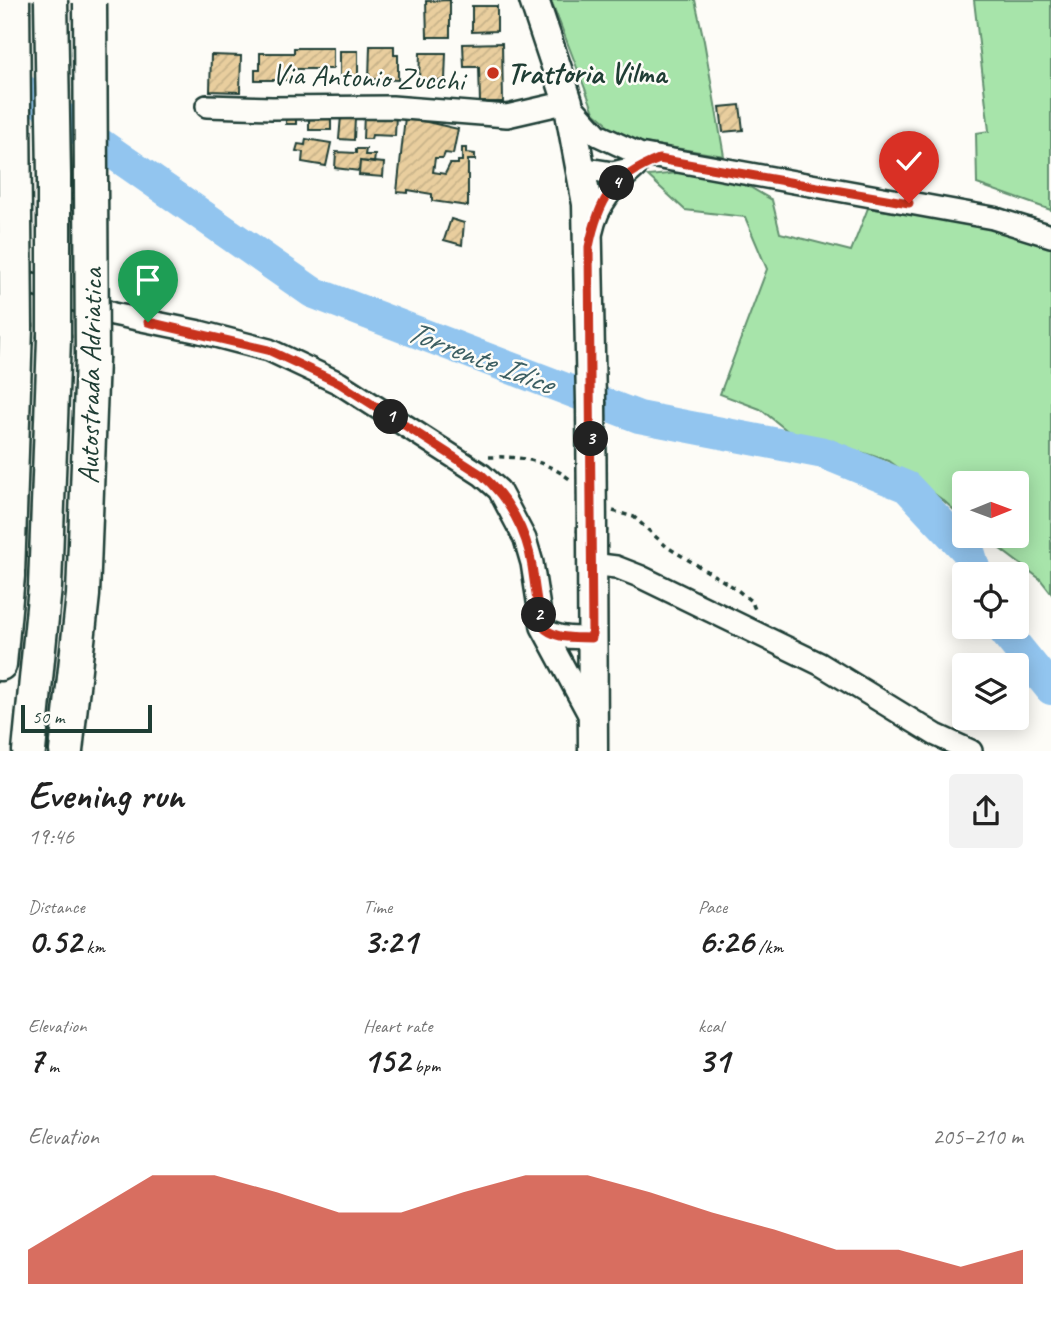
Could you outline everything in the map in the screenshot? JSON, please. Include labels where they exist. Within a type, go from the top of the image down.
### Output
[{"type":"highway","points":[[0,664],[8,562],[16,327],[13,0]]},
{"type":"highway","name":"Autostrada Adriatica","points":[[29,751],[45,587],[54,338],[51,0]]},
{"type":"highway","name":"Autostrada Adriatica","points":[[66,751],[83,595],[92,359],[90,1]]},
{"type":"main road","points":[[534,0],[568,102],[582,167],[589,251],[593,751]]},
{"type":"street","name":"Via Antonio Zucchi","points":[[207,106],[392,107],[507,116],[568,102]]},
{"type":"street","points":[[568,102],[598,135],[644,160]]},
{"type":"street","points":[[582,167],[594,157],[604,155],[644,160],[993,218],[1051,236]]},
{"type":"street","points":[[589,251],[595,217],[607,195],[644,160]]},
{"type":"street","points":[[0,272],[113,314],[200,332],[268,350],[339,383],[464,464],[499,490],[525,539],[532,563],[542,626],[593,723]]},
{"type":"street","points":[[592,564],[624,570],[820,664],[936,735],[971,751]]},
{"type":"street","points":[[542,626],[548,633],[592,651]]},
{"type":"street","points":[[559,660],[569,666],[592,651]]},
{"type":"path","points":[[464,464],[491,457],[536,460],[559,471],[576,484]]},
{"type":"path","points":[[604,505],[614,512],[634,517],[667,547],[735,587],[752,602],[764,637]]},
{"type":"green space","points":[[551,0],[695,0],[724,156],[608,137],[606,122],[594,112]]},
{"type":"green space","points":[[974,0],[1051,0],[1051,210],[977,184],[976,133],[989,131]]},
{"type":"green space","points":[[688,172],[741,182],[772,200],[780,233],[851,251],[868,208],[1000,229],[1051,247],[1051,593],[1029,571],[1029,562],[1017,562],[999,548],[1029,548],[1029,471],[952,471],[952,508],[889,461],[823,440],[794,436],[760,409],[720,394],[767,269],[745,217],[685,210],[648,176]]},
{"type":"building","points":[[450,0],[450,37],[427,37],[426,1]]},
{"type":"building","points":[[472,6],[497,6],[497,31],[472,32]]},
{"type":"building","points":[[502,43],[503,102],[480,102],[479,67],[464,67],[463,44]]},
{"type":"building","points":[[370,46],[394,46],[394,55],[398,55],[398,80],[369,79]]},
{"type":"building","points":[[294,48],[333,48],[333,69],[292,69],[292,80],[255,80],[255,70],[260,70],[260,53],[294,53]]},
{"type":"building","points":[[340,51],[358,51],[358,76],[340,76]]},
{"type":"building","points":[[420,53],[446,53],[445,80],[419,80]]},
{"type":"building","points":[[211,55],[241,56],[240,92],[210,91]]},
{"type":"building","points":[[740,105],[743,130],[723,132],[720,107]]},
{"type":"building","points":[[286,113],[331,113],[331,130],[309,130],[309,119],[296,119],[296,124],[286,124]]},
{"type":"building","points":[[364,114],[396,115],[395,136],[372,135],[371,139],[363,139]]},
{"type":"building","points":[[341,116],[355,117],[354,140],[339,139]]},
{"type":"building","points":[[405,117],[458,129],[453,154],[445,153],[443,158],[435,158],[433,172],[445,174],[450,164],[462,161],[462,148],[466,148],[466,153],[475,154],[475,160],[468,160],[468,206],[432,201],[432,194],[408,190],[408,193],[397,192]]},
{"type":"building","points":[[306,139],[331,143],[326,166],[302,162],[303,152],[296,151],[298,144],[305,145]]},
{"type":"building","points":[[356,149],[366,149],[365,155],[375,155],[374,163],[360,161],[359,171],[335,168],[336,152],[356,153]]},
{"type":"building","points":[[360,161],[384,163],[383,177],[359,175]]},
{"type":"building","points":[[451,219],[464,223],[462,245],[444,240]]},
{"type":"waterway","name":"Torrente Idice","points":[[0,74],[312,292],[639,417],[824,453],[907,487],[970,554],[972,562]]},
{"type":"waterway","name":"Torrente Idice","points":[[1011,639],[1051,689]]},
{"type":"place","name":"Trattoria Vilma","points":[[493,73]]},
{"type":"route","points":[[148,322],[268,350],[339,383],[482,475],[499,490],[525,539],[532,563],[542,626],[548,633],[555,635],[592,638],[589,247],[595,217],[607,195],[635,168],[659,159],[909,203]]}]
